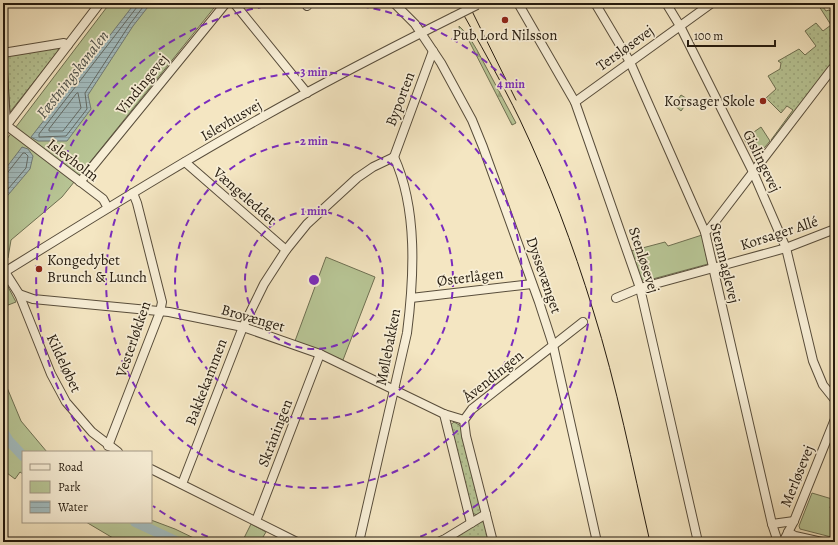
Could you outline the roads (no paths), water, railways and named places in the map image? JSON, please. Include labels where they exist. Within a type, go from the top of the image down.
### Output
[{"type":"street","points":[[5,127],[100,3]]},
{"type":"street","name":"Vindingevej","points":[[80,182],[226,3]]},
{"type":"street","points":[[234,3],[307,93]]},
{"type":"street","points":[[394,3],[415,24],[421,34]]},
{"type":"street","name":"Stenløsevej","points":[[518,3],[575,102],[640,288],[698,542]]},
{"type":"street","name":"Stenmaglevej","points":[[595,3],[630,62],[705,232],[772,524],[778,542]]},
{"type":"street","name":"Gislingevej","points":[[666,3],[680,26],[753,172],[786,248],[813,361],[823,385],[835,400]]},
{"type":"street","name":"Tersløsevej","points":[[575,102],[712,3]]},
{"type":"street","name":"Islevhusvej","points":[[4,273],[185,162],[307,93],[479,4]]},
{"type":"street","name":"Dyssevænget","points":[[421,34],[441,63],[472,120],[532,284],[553,345],[597,542]]},
{"type":"street","points":[[3,53],[64,43],[68,45]]},
{"type":"street","name":"Byporten","points":[[394,157],[433,51]]},
{"type":"street","points":[[3,70],[5,127]]},
{"type":"street","points":[[705,232],[711,227],[834,70]]},
{"type":"street","name":"Islevholm","points":[[5,127],[103,199],[108,208]]},
{"type":"street","name":"Bakkekammen","points":[[182,484],[243,327],[264,284],[286,250],[308,224],[357,178],[373,167],[394,157]]},
{"type":"street","name":"Møllebakken","points":[[359,542],[406,333],[411,298],[413,262],[407,203],[400,170],[394,157]]},
{"type":"street","name":"Vængeleddet","points":[[185,162],[286,250]]},
{"type":"street","name":"Vesterløkken","points":[[108,446],[160,312],[162,302],[137,203],[133,193]]},
{"type":"street","name":"Korsager Allé","points":[[616,298],[640,288],[786,248],[835,229]]},
{"type":"street","name":"Kildeløbet","points":[[4,273],[19,294],[51,374],[66,402],[92,432],[116,451]]},
{"type":"street","name":"Østerlågen","points":[[411,298],[532,284]]},
{"type":"street","name":"Brovænget","points":[[19,294],[34,299],[169,312],[243,327],[320,354],[444,414],[464,420]]},
{"type":"street","name":"Åvendingen","points":[[493,542],[466,436],[464,420],[472,409],[583,322]]},
{"type":"street","name":"Skråningen","points":[[256,521],[320,354]]},
{"type":"street","points":[[444,414],[471,523]]},
{"type":"street","name":"Merløsevej","points":[[783,542],[794,521],[835,419]]},
{"type":"street","points":[[152,470],[297,542]]},
{"type":"street","points":[[438,542],[486,514]]},
{"type":"street","points":[[772,524],[794,521]]},
{"type":"street","points":[[788,532],[795,536],[822,542]]},
{"type":"water","points":[[135,3],[151,3],[133,26],[88,95],[91,109],[67,141],[38,141],[31,137]]},
{"type":"water","points":[[22,147],[28,149],[33,156],[30,169],[3,201],[3,172]]},
{"type":"waterway","points":[[3,431],[9,441],[22,455]]},
{"type":"waterway","points":[[137,523],[178,542]]},
{"type":"tram line","points":[[457,3],[498,76],[520,120],[541,166],[569,237],[610,367],[650,542]]},
{"type":"tram line","points":[[468,3],[516,100]]},
{"type":"place","name":"Pub Lord Nilsson","points":[[505,20]]},
{"type":"place","name":"Korsager Skole","points":[[763,101]]},
{"type":"place","name":"Kongedybet Brunch & Lunch","points":[[39,269]]},
{"type":"water label","name":"Fæstningskanalen","points":[[72,74]]}]
